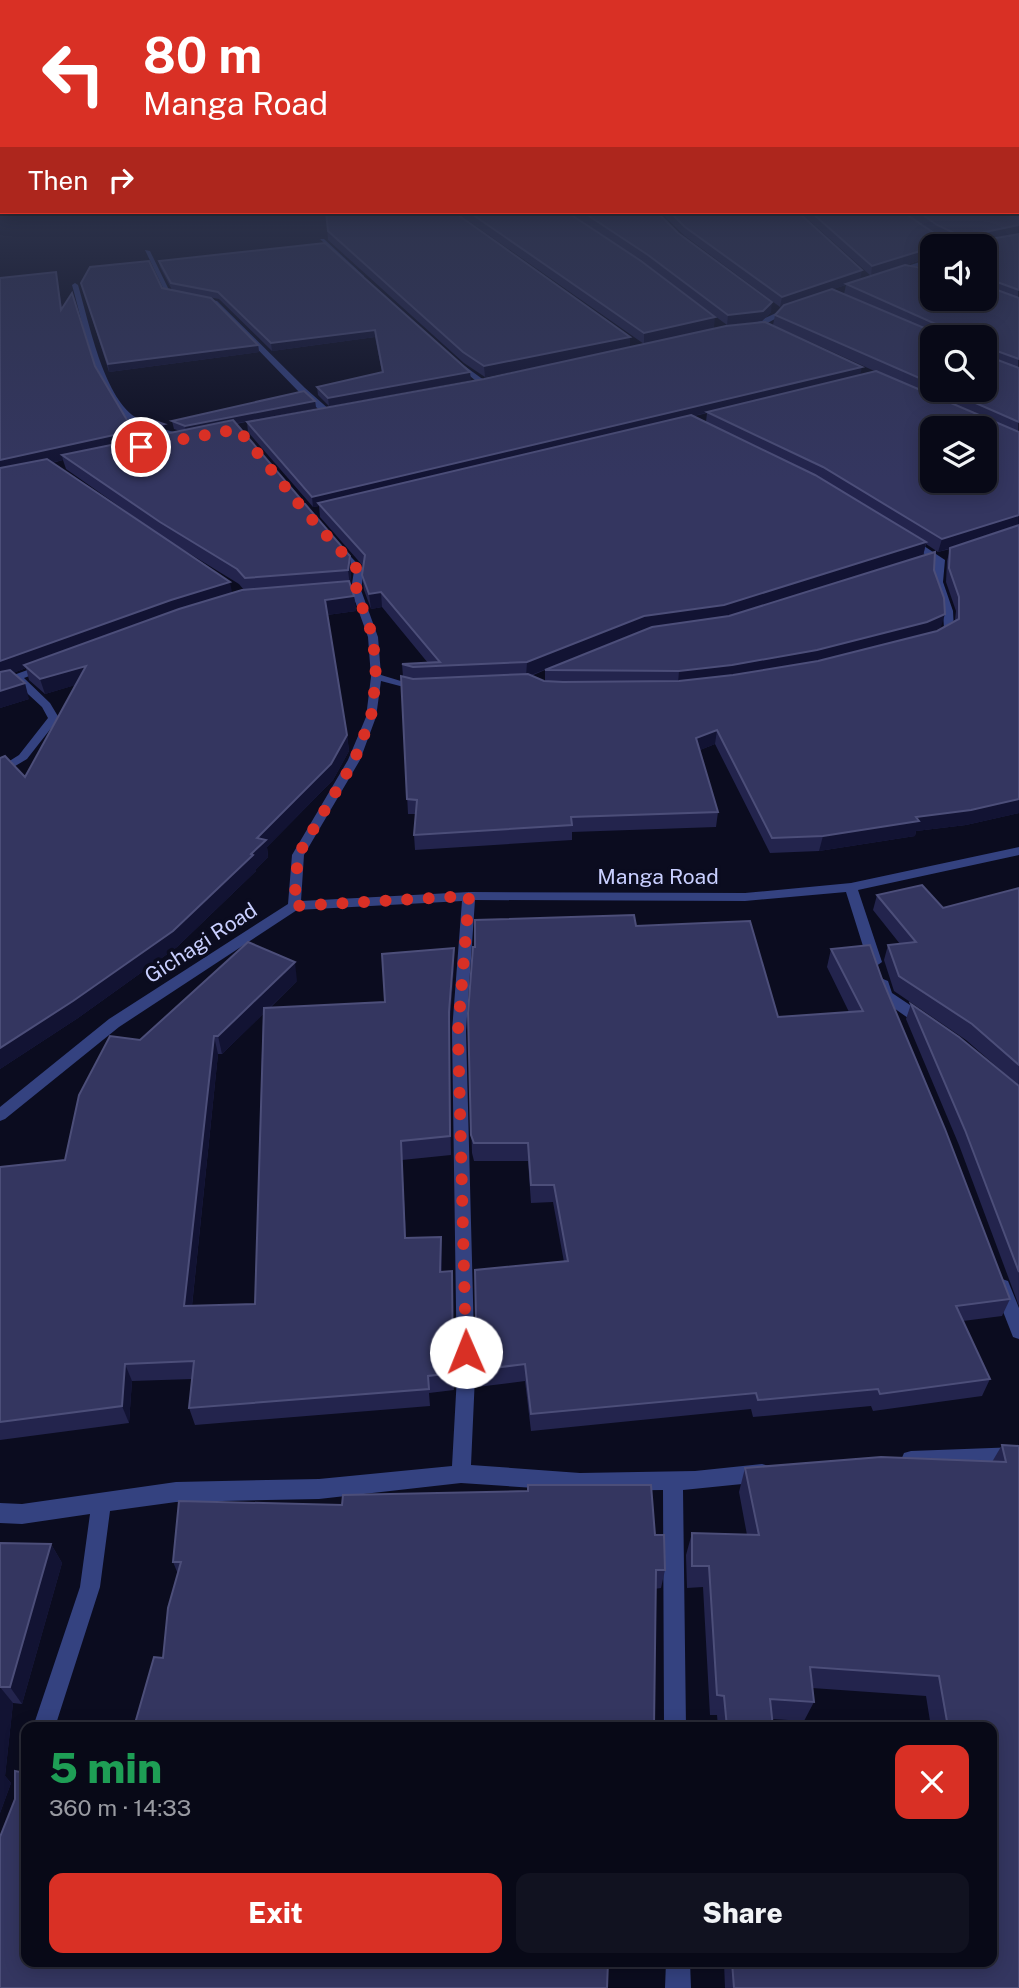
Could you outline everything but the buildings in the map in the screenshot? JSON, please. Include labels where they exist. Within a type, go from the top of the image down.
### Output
[{"type":"street","points":[[78,296],[103,375],[114,397],[130,417],[183,438]]},
{"type":"street","points":[[182,296],[215,302],[302,390],[328,412]]},
{"type":"street","points":[[768,304],[779,312]]},
{"type":"street","points":[[765,326],[779,312],[800,305]]},
{"type":"street","points":[[738,328],[765,326],[777,331]]},
{"type":"street","points":[[451,357],[484,383]]},
{"type":"street","points":[[471,386],[497,380]]},
{"type":"street","points":[[315,415],[341,410]]},
{"type":"street","points":[[171,440],[196,436]]},
{"type":"street","points":[[905,537],[940,560]]},
{"type":"street","points":[[294,906],[298,855],[354,761],[371,717],[376,677],[373,637],[349,591],[359,571],[333,543]]},
{"type":"street","points":[[926,564],[952,556]]},
{"type":"street","points":[[929,640],[949,630],[948,611],[938,583],[940,560]]},
{"type":"street","points":[[0,684],[53,664]]},
{"type":"street","points":[[0,772],[23,757],[54,718],[46,705],[16,677]]},
{"type":"street","points":[[376,677],[414,688],[435,687]]},
{"type":"street","name":"Manga Road","points":[[294,906],[469,896],[744,897],[851,887],[1019,851]]},
{"type":"street","points":[[851,887],[886,996],[897,1021]]},
{"type":"street","points":[[460,1474],[466,1376],[458,1031],[469,896]]},
{"type":"street","name":"Gichagi Road","points":[[0,1115],[114,1023],[294,906]]},
{"type":"street","points":[[886,996],[939,1032]]},
{"type":"street","points":[[996,1269],[1019,1331]]},
{"type":"street","points":[[897,1461],[1019,1456]]},
{"type":"street","points":[[0,1513],[22,1514],[177,1492],[319,1489],[460,1474],[580,1482],[776,1472]]},
{"type":"street","points":[[673,1479],[676,1722]]},
{"type":"street","points":[[46,1722],[90,1587],[101,1504]]},
{"type":"street","points":[[678,1967],[678,1988]]},
{"type":"route","points":[[141,447],[238,429],[307,514],[359,571],[356,590],[373,637],[376,677],[371,717],[354,761],[298,855],[294,906],[469,896],[458,1031],[466,1352]]}]
